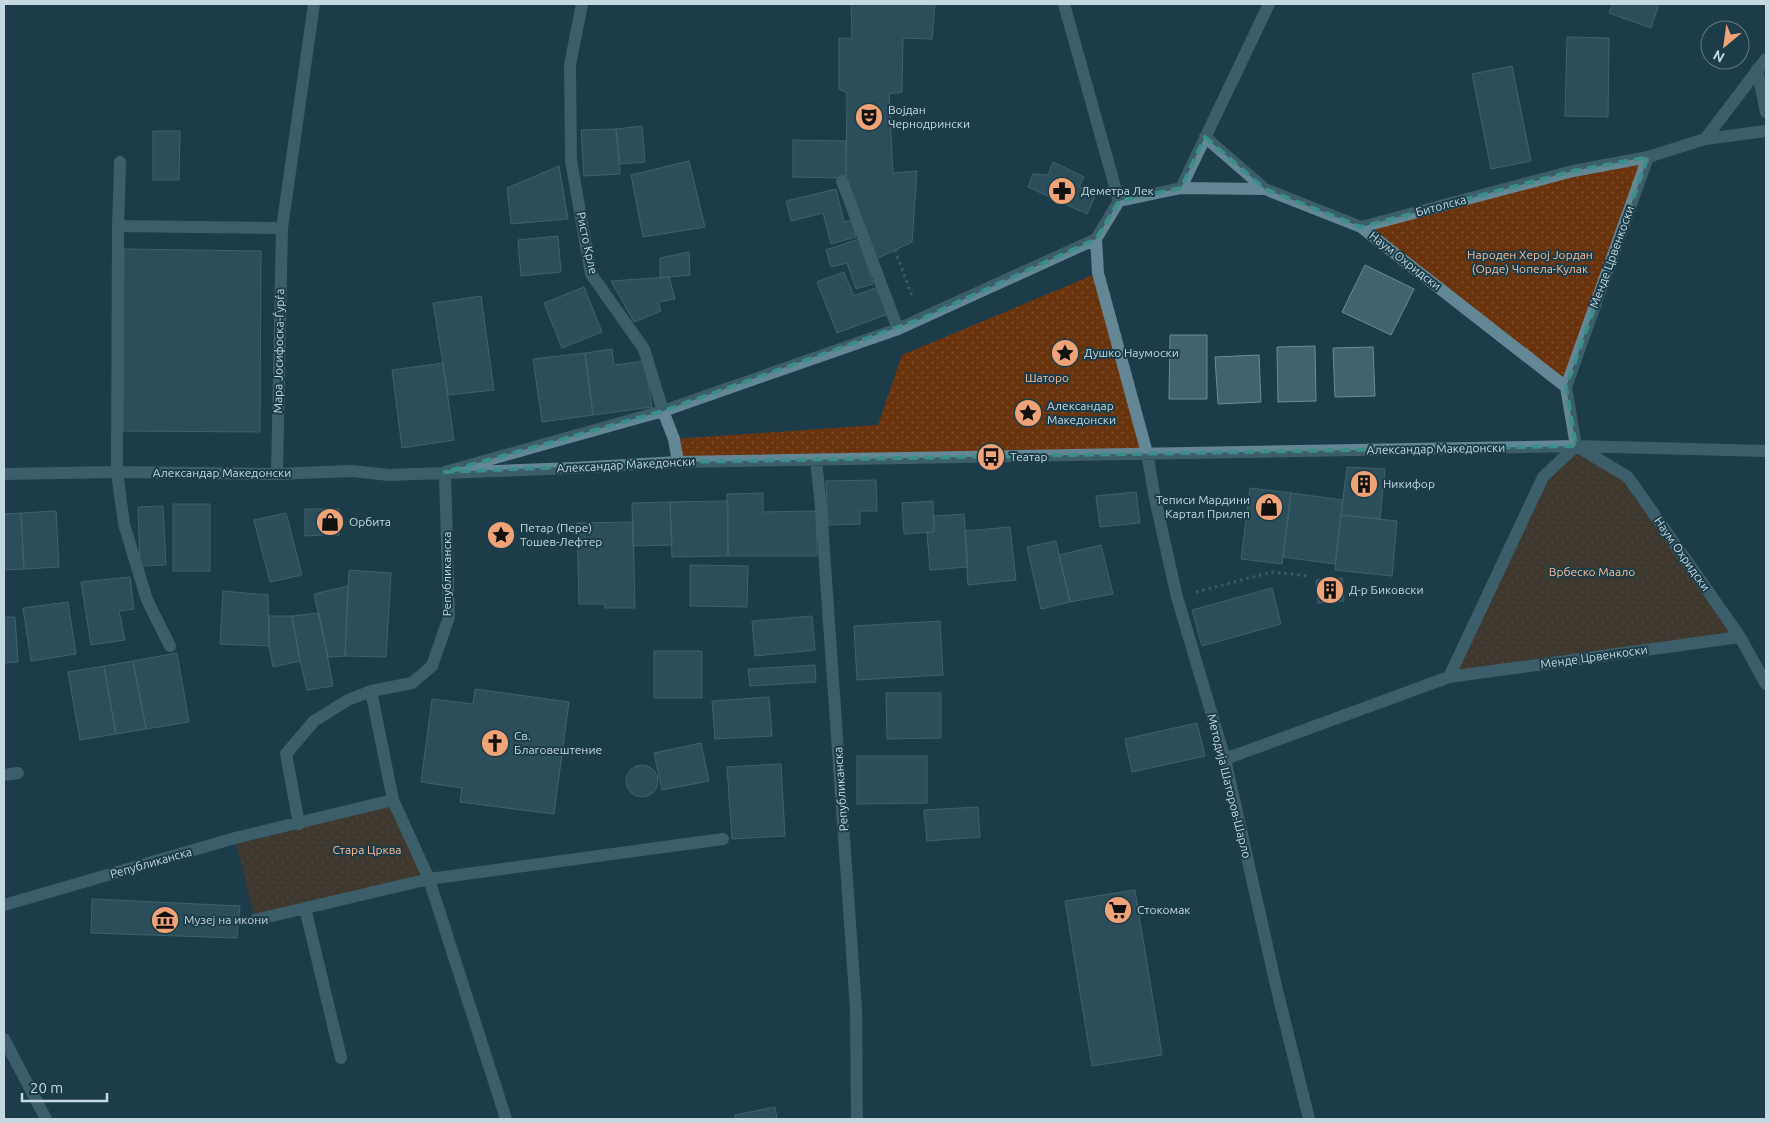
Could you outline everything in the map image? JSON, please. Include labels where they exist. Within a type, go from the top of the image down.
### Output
[{"type":"street","name":"Мара Јосифоска-Ѓурѓа","points":[[277,474],[282,228],[314,4]]},
{"type":"street","name":"Ристо Крле","points":[[582,4],[570,65],[571,161],[590,274],[644,349],[663,411],[674,439],[678,462]]},
{"type":"street","points":[[1064,4],[1118,201],[1096,239]]},
{"type":"street","points":[[1181,188],[1269,4]]},
{"type":"street","points":[[1705,139],[1757,69],[1766,60]]},
{"type":"street","points":[[1757,69],[1766,112]]},
{"type":"street","name":"Битолска","points":[[1361,228],[1573,171],[1648,156],[1705,139],[1766,131]]},
{"type":"street","points":[[1206,137],[1265,189],[1361,228]]},
{"type":"street","name":"Менде Црвенкоски","points":[[1566,387],[1648,156]]},
{"type":"street","points":[[120,162],[118,226],[118,472],[124,524],[138,572],[147,600],[170,646]]},
{"type":"street","points":[[842,181],[898,329]]},
{"type":"street","points":[[1118,201],[1181,188],[1265,189]]},
{"type":"street","points":[[118,226],[282,228]]},
{"type":"street","name":"Наум Охридски","points":[[1361,228],[1566,387]]},
{"type":"street","name":"Александар Македонски","points":[[446,472],[663,411],[898,329],[1096,239]]},
{"type":"street","name":"Методија Шаторов-Шарло","points":[[1096,239],[1098,273],[1147,454],[1177,597],[1225,759],[1277,990],[1309,1119]]},
{"type":"street","points":[[1449,677],[1543,477],[1576,446],[1566,387]]},
{"type":"street","name":"Александар Македонски","points":[[4,474],[118,472],[277,474],[352,471],[389,475],[678,462],[1576,446],[1766,451]]},
{"type":"street","name":"Наум Охридски","points":[[1576,446],[1628,477],[1740,638],[1766,684]]},
{"type":"street","name":"Републиканска","points":[[816,460],[856,1009],[856,1119]]},
{"type":"street","name":"Републиканска","points":[[299,824],[286,754],[314,721],[348,700],[371,691],[412,682],[432,666],[449,617],[446,472]]},
{"type":"street","name":"Менде Црвенкоски","points":[[1225,759],[1449,677],[1740,638]]},
{"type":"street","points":[[371,691],[393,800],[429,879],[506,1119]]},
{"type":"street","points":[[4,775],[18,772]]},
{"type":"street","name":"Републиканска","points":[[4,905],[235,838],[393,800]]},
{"type":"street","points":[[255,920],[429,879],[723,839]]},
{"type":"street","points":[[305,908],[341,1058]]},
{"type":"street","points":[[4,1039],[46,1119]]},
{"type":"path","points":[[895,250],[921,319]]},
{"type":"path","points":[[1177,597],[1272,572],[1308,576]]},
{"type":"highlighted area","points":[[1205,137],[1265,189],[1361,227],[1573,171],[1648,157],[1566,387],[1576,446],[678,462],[445,472],[663,411],[921,319],[1096,239],[1119,201],[1181,188]]},
{"type":"green space","name":"Народен Херој Јордан (Орде) Чопела-Кулак","points":[[1648,157],[1566,387],[1361,227]]},
{"type":"green space","name":"Шаторо","points":[[1098,273],[1147,453],[678,462],[674,439],[878,425],[902,355]]},
{"type":"green space","name":"Врбеско Маало","points":[[1576,446],[1628,477],[1740,637],[1449,677],[1543,477]]},
{"type":"green space","name":"Стара Црква","points":[[393,800],[429,879],[255,920],[235,838]]},
{"type":"building","name":"Војдан Чернодрински","points":[[851,4],[935,4],[932,39],[903,38],[902,92],[889,94],[893,173],[917,171],[912,242],[874,260],[846,178],[847,93],[839,89],[839,38],[852,39]]},
{"type":"building","points":[[1612,4],[1659,4],[1651,28],[1609,13]]},
{"type":"building","points":[[1567,37],[1609,38],[1608,117],[1565,116]]},
{"type":"building","points":[[1512,66],[1531,161],[1491,169],[1472,74]]},
{"type":"building","points":[[642,126],[645,162],[620,164],[616,129]]},
{"type":"building","points":[[616,129],[620,174],[584,176],[581,130]]},
{"type":"building","points":[[153,131],[180,131],[179,180],[153,180]]},
{"type":"building","points":[[793,140],[846,141],[846,178],[793,177]]},
{"type":"building","points":[[689,161],[705,227],[643,237],[631,175]]},
{"type":"building","name":"Деметра Лек","points":[[1053,162],[1084,177],[1079,187],[1096,194],[1087,214],[1028,187],[1033,174],[1048,175]]},
{"type":"building","points":[[559,166],[568,219],[511,224],[507,188]]},
{"type":"building","points":[[836,189],[844,222],[852,220],[856,237],[831,244],[823,213],[791,221],[786,201]]},
{"type":"building","points":[[558,236],[561,272],[521,276],[518,240]]},
{"type":"building","points":[[859,239],[873,284],[856,289],[847,263],[831,267],[826,250]]},
{"type":"building","points":[[124,249],[261,251],[260,432],[123,431]]},
{"type":"building","points":[[689,252],[690,275],[660,278],[660,258]]},
{"type":"building","points":[[1365,265],[1414,289],[1391,335],[1342,312]]},
{"type":"building","points":[[844,272],[854,296],[878,287],[888,314],[837,333],[817,282]]},
{"type":"building","points":[[669,277],[675,299],[658,302],[661,311],[634,322],[611,281]]},
{"type":"building","points":[[584,287],[602,332],[562,348],[544,303]]},
{"type":"building","points":[[481,296],[494,390],[448,395],[433,303]]},
{"type":"building","points":[[1170,335],[1207,335],[1207,399],[1169,399]]},
{"type":"building","points":[[1315,346],[1316,401],[1278,402],[1277,347]]},
{"type":"building","points":[[1373,347],[1375,396],[1335,397],[1333,348]]},
{"type":"building","points":[[612,349],[614,365],[645,361],[652,407],[593,415],[585,353]]},
{"type":"building","points":[[585,353],[593,415],[542,422],[533,359]]},
{"type":"building","points":[[1259,355],[1261,402],[1218,404],[1215,357]]},
{"type":"building","points":[[443,363],[454,440],[402,448],[392,370]]},
{"type":"building","name":"Никифор","points":[[1347,467],[1385,469],[1380,519],[1341,515]]},
{"type":"building","points":[[876,480],[877,511],[860,511],[860,524],[828,525],[826,481]]},
{"type":"building","points":[[1250,488],[1291,493],[1282,564],[1241,559]]},
{"type":"building","points":[[1136,492],[1140,523],[1100,527],[1096,496]]},
{"type":"building","points":[[763,493],[763,512],[816,511],[817,556],[728,556],[727,494]]},
{"type":"building","points":[[1291,493],[1343,500],[1335,564],[1283,557]]},
{"type":"building","points":[[728,501],[728,556],[672,557],[670,502]]},
{"type":"building","points":[[933,501],[934,532],[904,534],[902,503]]},
{"type":"building","points":[[670,502],[672,545],[633,546],[632,503]]},
{"type":"building","points":[[173,504],[210,504],[210,571],[173,571]]},
{"type":"building","points":[[163,506],[166,565],[140,566],[138,507]]},
{"type":"building","points":[[305,509],[322,509],[322,535],[305,536]]},
{"type":"building","name":"Орбита","points":[[322,509],[339,509],[339,535],[322,535]]},
{"type":"building","points":[[56,511],[59,567],[24,569],[21,513]]},
{"type":"building","points":[[21,513],[24,569],[4,570],[4,514]]},
{"type":"building","points":[[286,513],[302,575],[270,582],[254,520]]},
{"type":"building","points":[[964,514],[968,567],[930,570],[927,533],[934,532],[934,516]]},
{"type":"building","points":[[1341,515],[1397,521],[1392,576],[1335,570]]},
{"type":"building","points":[[633,522],[635,608],[605,608],[604,604],[579,604],[577,523]]},
{"type":"building","points":[[1010,527],[1016,580],[968,585],[965,531]]},
{"type":"building","points":[[1056,541],[1070,602],[1041,609],[1027,547]]},
{"type":"building","points":[[1101,545],[1113,594],[1070,602],[1059,555]]},
{"type":"building","points":[[690,565],[748,566],[747,607],[690,606]]},
{"type":"building","points":[[349,570],[391,573],[386,657],[345,656]]},
{"type":"building","points":[[130,577],[134,609],[119,611],[125,640],[91,645],[81,582]]},
{"type":"building","name":"Д-р Биковски","points":[[1342,578],[1344,601],[1318,603],[1316,580]]},
{"type":"building","points":[[348,586],[345,656],[328,657],[314,594]]},
{"type":"building","points":[[1272,588],[1281,624],[1202,646],[1192,610]]},
{"type":"building","points":[[223,591],[268,595],[269,646],[220,644]]},
{"type":"building","points":[[68,602],[76,654],[31,661],[23,608]]},
{"type":"building","points":[[319,613],[333,686],[307,690],[292,616]]},
{"type":"building","points":[[269,616],[292,616],[300,661],[273,667],[269,646]]},
{"type":"building","points":[[812,616],[815,650],[755,656],[752,621]]},
{"type":"building","points":[[4,617],[15,617],[18,662],[4,663]]},
{"type":"building","points":[[940,621],[943,675],[857,680],[854,626]]},
{"type":"building","points":[[654,651],[702,651],[702,698],[654,698]]},
{"type":"building","points":[[177,653],[189,722],[146,729],[133,661]]},
{"type":"building","points":[[133,661],[146,729],[116,734],[104,666]]},
{"type":"building","points":[[815,665],[816,682],[750,686],[748,669]]},
{"type":"building","points":[[104,666],[116,734],[80,740],[68,672]]},
{"type":"building","name":"Св. Благовештение","points":[[475,689],[569,702],[554,814],[460,802],[462,788],[421,782],[432,699],[473,704]]},
{"type":"building","points":[[886,693],[941,693],[941,738],[887,739]]},
{"type":"building","points":[[769,697],[772,736],[715,739],[712,701]]},
{"type":"building","points":[[1197,723],[1205,756],[1132,772],[1125,739]]},
{"type":"building","points":[[701,743],[709,781],[662,790],[654,753]]},
{"type":"building","points":[[857,756],[927,756],[927,803],[857,804]]},
{"type":"building","points":[[781,764],[785,836],[732,839],[727,767]]},
{"type":"building","points":[[642,765],[648,766],[653,770],[657,775],[657,787],[653,792],[648,796],[642,797],[636,796],[631,792],[627,787],[626,781],[627,775],[631,770],[636,766]]},
{"type":"building","points":[[978,807],[980,837],[927,841],[924,810]]},
{"type":"building","points":[[1135,890],[1162,1055],[1092,1066],[1065,901]]},
{"type":"building","name":"Музеј на икони","points":[[92,899],[240,906],[237,938],[91,933]]},
{"type":"building","points":[[775,1107],[777,1119],[736,1119],[735,1115]]},
{"type":"place","name":"Војдан Чернодрински","points":[[869,117]]},
{"type":"place","name":"Деметра Лек","points":[[1062,191]]},
{"type":"place","name":"Душко Наумоски","points":[[1065,353]]},
{"type":"place","name":"Александар Македонски","points":[[1028,413]]},
{"type":"place","name":"Театар","points":[[991,457]]},
{"type":"place","name":"Никифор","points":[[1364,484]]},
{"type":"place","name":"Теписи Мардини Картал Прилеп","points":[[1269,507]]},
{"type":"place","name":"Орбита","points":[[330,522]]},
{"type":"place","name":"Петар (Пере) Тошев-Лефтер","points":[[501,535]]},
{"type":"place","name":"Д-р Биковски","points":[[1330,590]]},
{"type":"place","name":"Св. Благовештение","points":[[495,743]]},
{"type":"place","name":"Стокомак","points":[[1118,910]]},
{"type":"place","name":"Музеј на икони","points":[[165,920]]}]
